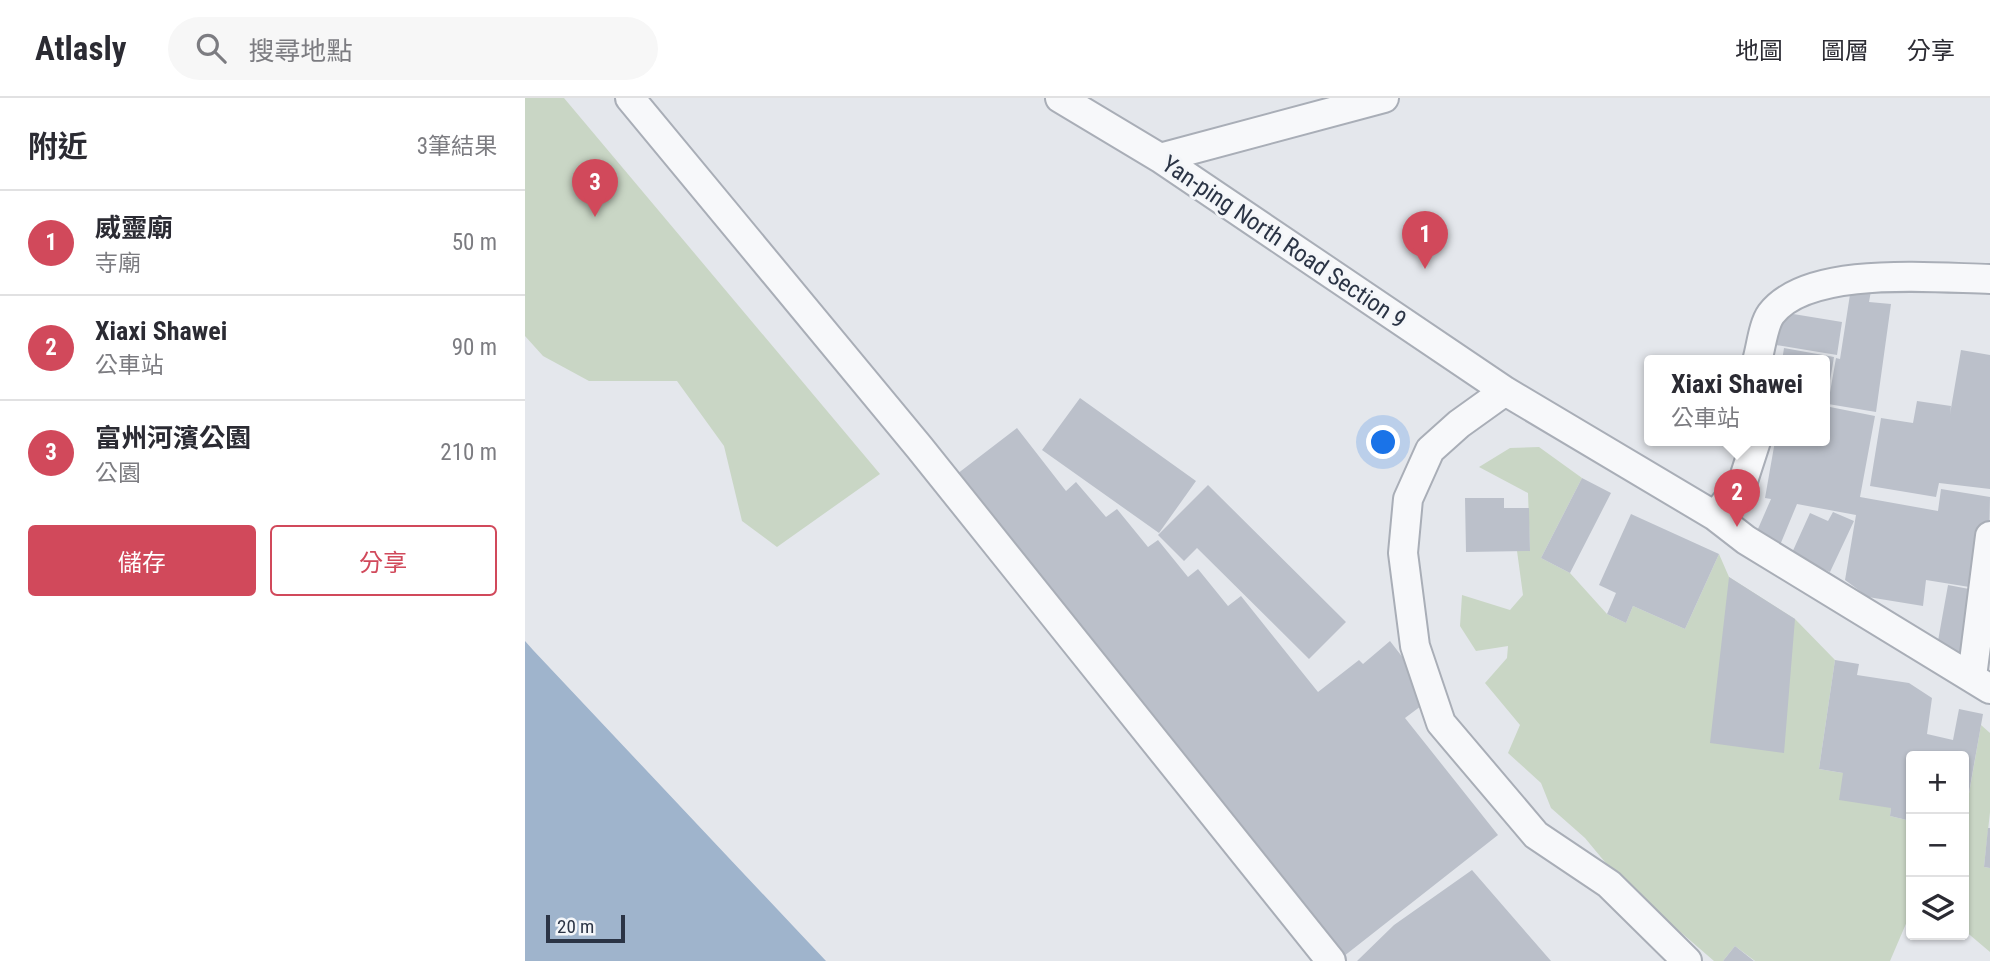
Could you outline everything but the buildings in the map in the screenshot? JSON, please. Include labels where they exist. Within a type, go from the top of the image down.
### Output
[{"type":"street","points":[[630,98],[919,447],[1331,961]]},
{"type":"street","name":"Yan-ping North Road Section 9","points":[[1061,98],[1160,158],[1505,391],[1715,516],[1747,540],[1981,683]]},
{"type":"street","points":[[1160,158],[1384,98]]},
{"type":"street","points":[[1759,355],[1770,315],[1797,293],[1842,281],[1990,279]]},
{"type":"street","points":[[1505,391],[1459,424],[1430,450],[1408,499],[1403,553],[1415,646],[1441,723],[1536,835],[1609,884],[1687,961]]},
{"type":"street","points":[[1715,516],[1743,481],[1754,446]]},
{"type":"street","points":[[1981,683],[1990,536]]},
{"type":"green space","points":[[525,98],[564,98],[880,474],[777,547],[742,521],[724,446],[677,381],[589,381],[543,356],[525,336]]},
{"type":"green space","points":[[1539,447],[1582,478],[1541,558],[1570,573],[1607,614],[1626,623],[1633,606],[1685,629],[1719,554],[1729,577],[1795,619],[1835,660],[1819,769],[1843,773],[1891,808],[1890,816],[1906,820],[1906,924],[1890,961],[1755,961],[1735,946],[1723,961],[1714,961],[1619,879],[1585,838],[1551,808],[1541,783],[1508,753],[1520,725],[1485,683],[1507,658],[1508,646],[1476,651],[1460,626],[1462,595],[1510,610],[1523,595],[1517,551],[1530,551],[1528,493],[1479,467],[1510,448]]},
{"type":"green space","points":[[1981,725],[1990,733],[1990,812],[1984,867],[1990,868],[1990,952],[1969,934],[1969,793]]},
{"type":"water","points":[[525,641],[533,650],[826,961],[525,961]]},
{"type":"place","name":"富州河濱公園","points":[[595,217]]},
{"type":"place","name":"威靈廟","points":[[1425,269]]},
{"type":"place","name":"Xiaxi Shawei","points":[[1737,527]]}]
